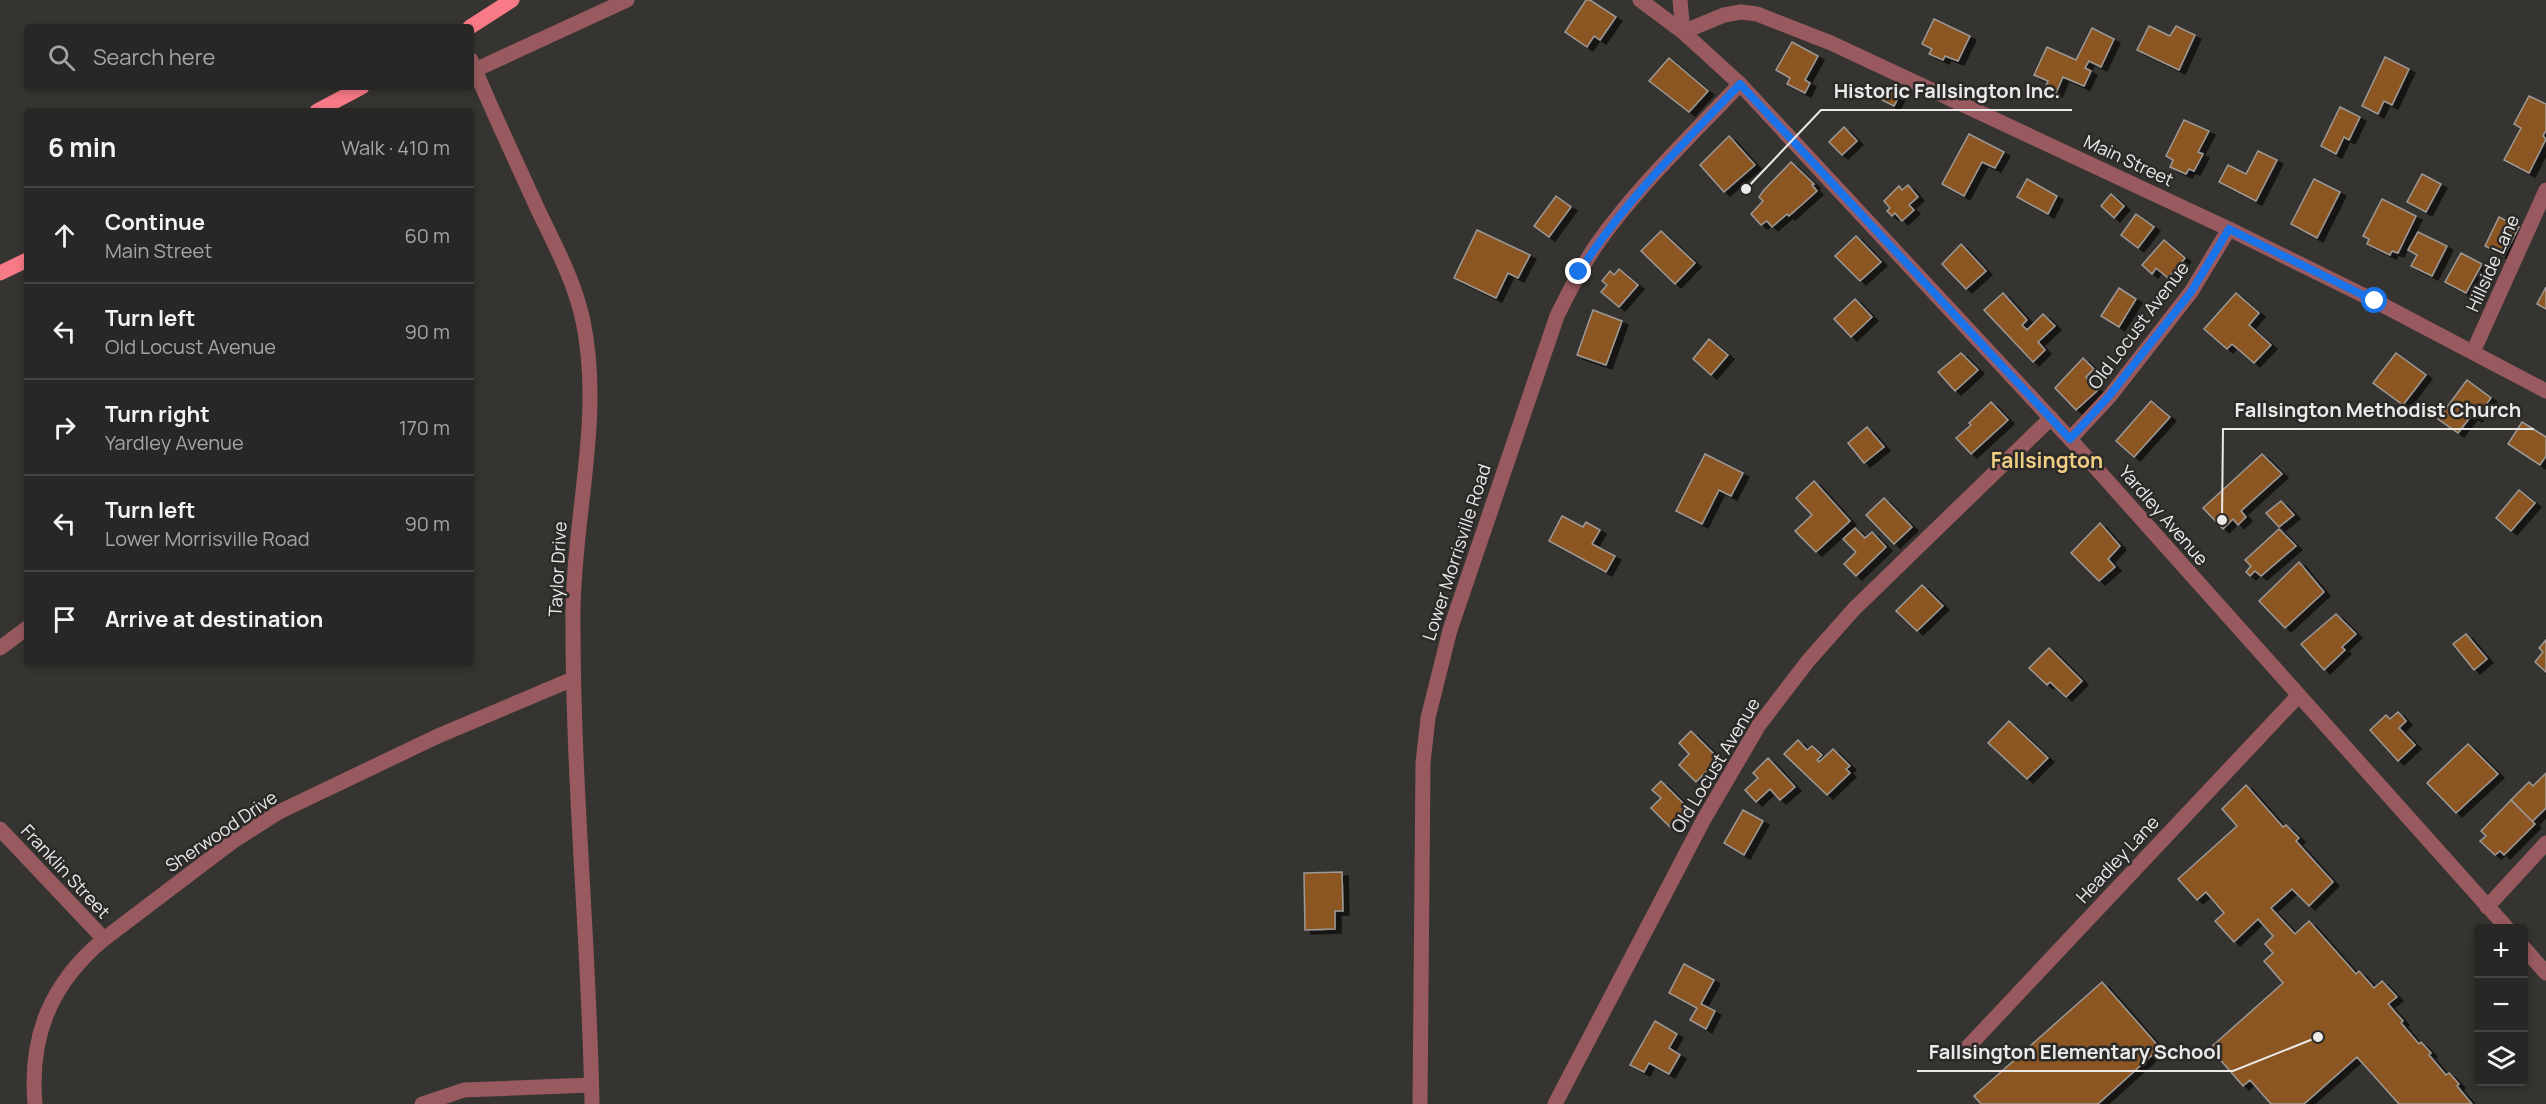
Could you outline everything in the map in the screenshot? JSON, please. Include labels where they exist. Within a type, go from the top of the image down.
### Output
[{"type":"main road","points":[[474,24],[512,0]]},
{"type":"main road","points":[[323,108],[356,90]]},
{"type":"main road","points":[[0,273],[24,261]]},
{"type":"street","name":"Yardley Avenue","points":[[1640,0],[1683,32],[1740,84],[2052,418],[2503,924]]},
{"type":"street","points":[[1680,0],[1683,32]]},
{"type":"street","points":[[474,65],[623,1]]},
{"type":"street","name":"Main Street","points":[[1683,32],[1724,15],[1741,12],[1757,14],[1882,65],[2229,229],[2546,391]]},
{"type":"street","name":"Taylor Drive","points":[[474,67],[563,262],[575,294],[587,344],[591,408],[576,550],[573,679],[592,1104]]},
{"type":"street","name":"Lower Morrisville Road","points":[[1419,1104],[1423,763],[1428,718],[1450,630],[1553,327],[1579,272],[1597,244],[1637,192],[1740,84]]},
{"type":"street","name":"Hillside Lane","points":[[2473,352],[2546,190]]},
{"type":"street","name":"Old Locust Avenue","points":[[2070,439],[2109,396],[2191,292],[2229,229]]},
{"type":"street","name":"Old Locust Avenue","points":[[1555,1104],[1704,819],[1759,725],[1808,661],[1854,609],[2052,418]]},
{"type":"street","points":[[0,648],[24,630]]},
{"type":"street","name":"Sherwood Drive","points":[[35,1104],[34,1074],[38,1036],[45,1016],[66,977],[84,956],[104,939],[232,842],[279,812],[438,736],[573,679]]},
{"type":"street","name":"Headley Lane","points":[[1965,1050],[2298,696]]},
{"type":"street","name":"Franklin Street","points":[[0,829],[104,939]]},
{"type":"street","points":[[2487,907],[2546,843]]},
{"type":"street","points":[[2528,953],[2546,973]]},
{"type":"street","points":[[422,1104],[464,1090],[591,1085]]},
{"type":"building","points":[[1586,0],[1590,0],[1616,17],[1600,40],[1594,36],[1587,47],[1565,32]]},
{"type":"building","points":[[1934,19],[1970,36],[1958,61],[1945,56],[1943,60],[1929,54],[1932,49],[1922,44]]},
{"type":"building","points":[[2149,26],[2170,36],[2176,26],[2195,35],[2179,70],[2137,50]]},
{"type":"building","points":[[2092,28],[2114,39],[2101,67],[2089,61],[2085,68],[2091,71],[2084,86],[2063,77],[2056,93],[2045,88],[2048,81],[2034,75],[2047,47],[2076,60]]},
{"type":"building","points":[[1792,42],[1818,56],[1805,80],[1810,83],[1805,93],[1787,84],[1790,78],[1776,70]]},
{"type":"building","points":[[2385,57],[2409,69],[2392,105],[2384,101],[2378,114],[2362,106]]},
{"type":"building","points":[[1669,58],[1708,91],[1689,112],[1649,81]]},
{"type":"building","points":[[1889,86],[1901,92],[1894,106],[1882,100]]},
{"type":"building","points":[[2529,96],[2546,104],[2546,130],[2543,136],[2546,139],[2529,173],[2504,160],[2521,128],[2514,124]]},
{"type":"building","points":[[2340,107],[2360,117],[2349,140],[2344,137],[2336,154],[2321,146]]},
{"type":"building","points":[[2184,120],[2209,131],[2198,152],[2203,154],[2194,171],[2189,169],[2186,174],[2170,167],[2173,160],[2166,156]]},
{"type":"building","points":[[1844,127],[1857,141],[1842,155],[1829,142]]},
{"type":"building","points":[[1969,134],[2004,152],[1995,168],[1982,162],[1964,196],[1942,184]]},
{"type":"building","points":[[1729,136],[1755,165],[1724,192],[1700,165]]},
{"type":"building","points":[[2258,151],[2277,160],[2256,201],[2219,182],[2228,165],[2246,174]]},
{"type":"building","points":[[1791,162],[1814,184],[1812,185],[1817,191],[1789,216],[1787,214],[1772,227],[1767,221],[1761,225],[1751,214],[1763,201],[1759,197]]},
{"type":"building","points":[[2422,174],[2441,184],[2426,212],[2407,202]]},
{"type":"building","points":[[2027,179],[2057,196],[2048,214],[2017,197]]},
{"type":"building","points":[[2314,179],[2340,192],[2317,238],[2291,224]]},
{"type":"building","points":[[1908,185],[1918,197],[1909,205],[1914,210],[1902,221],[1895,213],[1892,216],[1887,211],[1890,208],[1884,201],[1899,186],[1902,190]]},
{"type":"building","points":[[2111,194],[2124,206],[2114,218],[2101,206]]},
{"type":"building","points":[[1556,196],[1571,207],[1549,237],[1534,226]]},
{"type":"building","points":[[2382,199],[2416,216],[2398,253],[2392,251],[2390,255],[2367,244],[2369,239],[2363,236]]},
{"type":"building","points":[[2136,214],[2154,227],[2138,248],[2121,235]]},
{"type":"building","points":[[2499,217],[2519,227],[2504,256],[2485,246]]},
{"type":"building","points":[[1477,230],[1530,255],[1518,278],[1508,273],[1496,298],[1454,278]]},
{"type":"building","points":[[1661,231],[1695,263],[1675,284],[1641,251]]},
{"type":"building","points":[[2418,232],[2447,246],[2432,276],[2411,266],[2417,255],[2408,250]]},
{"type":"building","points":[[1856,236],[1881,262],[1860,281],[1835,256]]},
{"type":"building","points":[[2164,240],[2185,258],[2168,278],[2156,268],[2152,274],[2142,265]]},
{"type":"building","points":[[1961,244],[1986,271],[1966,289],[1942,264]]},
{"type":"building","points":[[2461,253],[2482,264],[2466,293],[2445,282]]},
{"type":"building","points":[[1619,269],[1638,285],[1619,307],[1601,292],[1607,285],[1602,281],[1610,271],[1614,275]]},
{"type":"building","points":[[2546,287],[2546,309],[2537,304]]},
{"type":"building","points":[[2119,288],[2136,299],[2119,327],[2101,316]]},
{"type":"building","points":[[2003,293],[2027,320],[2022,325],[2027,330],[2043,314],[2055,326],[2038,342],[2045,350],[2033,362],[1984,310]]},
{"type":"building","points":[[2236,293],[2259,313],[2249,325],[2271,345],[2254,363],[2232,344],[2227,349],[2204,329]]},
{"type":"building","points":[[1855,299],[1872,317],[1851,337],[1834,319]]},
{"type":"building","points":[[1593,310],[1622,321],[1606,365],[1577,355]]},
{"type":"building","points":[[1709,339],[1728,355],[1711,375],[1693,359]]},
{"type":"building","points":[[1961,353],[1978,370],[1955,391],[1938,372]]},
{"type":"building","points":[[2396,353],[2426,375],[2403,405],[2373,383]]},
{"type":"building","points":[[2083,358],[2094,369],[2086,377],[2098,390],[2076,410],[2055,388]]},
{"type":"building","points":[[2467,380],[2491,398],[2476,418],[2472,415],[2458,433],[2438,419]]},
{"type":"building","points":[[2151,401],[2170,417],[2134,457],[2116,441]]},
{"type":"building","points":[[1991,402],[2008,420],[1971,454],[1956,438]]},
{"type":"building","points":[[2522,422],[2546,437],[2546,456],[2540,465],[2508,444]]},
{"type":"building","points":[[1867,427],[1884,447],[1864,463],[1848,443]]},
{"type":"building","points":[[1705,454],[1743,473],[1731,496],[1719,490],[1702,524],[1676,511]]},
{"type":"building","points":[[2262,454],[2282,474],[2241,511],[2246,517],[2238,525],[2233,519],[2223,529],[2203,508]]},
{"type":"building","points":[[1814,481],[1850,521],[1816,552],[1795,531],[1812,515],[1796,498]]},
{"type":"building","points":[[2519,490],[2535,503],[2511,531],[2496,518]]},
{"type":"building","points":[[1884,498],[1912,527],[1894,544],[1866,515]]},
{"type":"building","points":[[2281,501],[2294,515],[2279,527],[2266,513]]},
{"type":"building","points":[[1562,516],[1583,527],[1586,522],[1600,530],[1592,544],[1615,556],[1606,572],[1549,541]]},
{"type":"building","points":[[2100,523],[2120,546],[2108,559],[2115,567],[2099,581],[2071,553]]},
{"type":"building","points":[[1855,528],[1865,538],[1872,532],[1886,547],[1856,576],[1844,564],[1856,552],[1843,539]]},
{"type":"building","points":[[2279,529],[2296,546],[2261,576],[2255,571],[2250,576],[2246,572],[2251,566],[2245,560]]},
{"type":"building","points":[[2299,562],[2324,592],[2285,628],[2259,601]]},
{"type":"building","points":[[1922,585],[1943,606],[1917,631],[1896,611]]},
{"type":"building","points":[[2336,614],[2356,634],[2342,647],[2345,650],[2324,670],[2301,644]]},
{"type":"building","points":[[2466,634],[2487,659],[2474,670],[2453,644]]},
{"type":"building","points":[[2546,640],[2546,672],[2535,662],[2543,652],[2539,648]]},
{"type":"building","points":[[2049,648],[2082,681],[2066,697],[2050,682],[2047,685],[2029,668]]},
{"type":"building","points":[[2398,712],[2406,721],[2399,728],[2415,745],[2398,761],[2370,730],[2386,715],[2390,719]]},
{"type":"building","points":[[2009,721],[2048,758],[2027,779],[1988,743]]},
{"type":"building","points":[[1691,731],[1719,759],[1696,782],[1679,765],[1689,754],[1679,743]]},
{"type":"building","points":[[1798,740],[1807,750],[1812,746],[1822,755],[1817,760],[1819,762],[1833,749],[1850,766],[1846,769],[1850,773],[1827,795],[1784,754]]},
{"type":"building","points":[[2468,744],[2498,774],[2456,813],[2427,783]]},
{"type":"building","points":[[1768,758],[1795,787],[1780,800],[1770,789],[1756,802],[1745,790],[1758,778],[1753,773]]},
{"type":"building","points":[[2546,773],[2546,808],[2532,822],[2511,800],[2529,782],[2533,786]]},
{"type":"building","points":[[1661,781],[1690,810],[1671,828],[1651,808],[1661,798],[1652,790]]},
{"type":"building","points":[[2246,785],[2283,827],[2286,825],[2299,838],[2296,841],[2333,882],[2309,906],[2292,889],[2271,908],[2295,934],[2309,921],[2356,974],[2359,971],[2374,988],[2382,981],[2397,997],[2388,1004],[2403,1021],[2401,1023],[2419,1044],[2421,1042],[2431,1053],[2429,1055],[2446,1075],[2449,1073],[2459,1084],[2457,1086],[2472,1104],[2399,1104],[2357,1057],[2304,1104],[2271,1104],[2250,1080],[2243,1086],[2210,1048],[2283,983],[2264,961],[2273,953],[2265,944],[2273,936],[2258,919],[2234,942],[2215,921],[2224,913],[2206,892],[2197,900],[2178,879],[2237,826],[2222,809]]},
{"type":"building","points":[[2511,800],[2535,824],[2504,855],[2500,851],[2495,855],[2480,841],[2486,836],[2481,831]]},
{"type":"building","points":[[1743,810],[1763,821],[1744,855],[1724,843]]},
{"type":"building","points":[[1342,872],[1343,911],[1335,911],[1335,929],[1305,930],[1304,873]]},
{"type":"building","points":[[1684,964],[1714,980],[1701,1004],[1715,1011],[1706,1029],[1690,1020],[1697,1008],[1669,993]]},
{"type":"building","points":[[2102,982],[2160,1048],[2098,1104],[1981,1104],[1974,1096]]},
{"type":"building","points":[[1655,1021],[1677,1034],[1669,1048],[1680,1055],[1669,1074],[1649,1063],[1644,1072],[1630,1065]]},
{"type":"place","name":"Historic Fallsington Inc.","points":[[1746,189]]},
{"type":"place","name":"Fallsington Methodist Church","points":[[2222,520]]},
{"type":"place","name":"Fallsington Elementary School","points":[[2318,1037]]},
{"type":"district","name":"Fallsington","points":[[2047,460]]},
{"type":"route","points":[[1579,272],[1597,244],[1637,192],[1740,84],[2070,439],[2109,396],[2191,292],[2229,229],[2375,301]]}]
